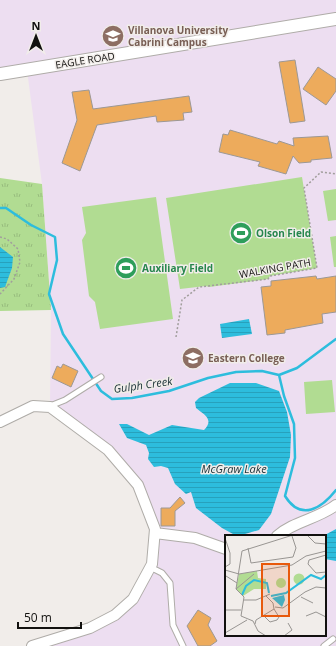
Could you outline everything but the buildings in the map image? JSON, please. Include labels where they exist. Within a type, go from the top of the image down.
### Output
[{"type":"street","name":"EAGLE ROAD","points":[[0,74],[336,19]]},
{"type":"street","points":[[0,422],[33,406],[50,407],[108,450],[138,485],[150,512],[155,533],[150,567],[133,599],[115,615],[90,628],[32,646]]},
{"type":"street","points":[[278,535],[290,527],[326,512],[336,505]]},
{"type":"street","points":[[155,533],[194,538],[225,550]]},
{"type":"lane","points":[[50,407],[65,400],[101,377]]},
{"type":"lane","points":[[150,567],[162,573],[170,582],[173,625],[183,646]]},
{"type":"lane","points":[[324,646],[333,639]]},
{"type":"path","name":"WALKING PATH","points":[[176,337],[182,300],[198,287],[268,279],[270,276],[317,268],[304,188],[321,172],[336,174]]},
{"type":"path","points":[[0,237],[7,240],[18,249],[20,262],[14,279],[0,294]]},
{"type":"shaded area","name":"Eastern College","points":[[0,0],[336,0],[336,646],[32,646],[90,628],[133,599],[152,564],[155,529],[138,485],[108,450],[50,407],[51,310],[42,184],[27,70],[0,74]]},
{"type":"green space","name":"Olson Field","points":[[302,177],[317,268],[270,276],[268,279],[209,287],[206,286],[180,289],[166,198]]},
{"type":"green space","points":[[0,178],[42,184],[51,310],[0,311]]},
{"type":"green space","points":[[336,189],[336,220],[328,221],[323,191]]},
{"type":"green space","name":"Auxiliary Field","points":[[156,197],[173,319],[100,329],[95,302],[89,296],[82,240],[86,233],[82,207]]},
{"type":"green space","points":[[336,236],[336,267],[334,267],[330,237]]},
{"type":"green space","points":[[332,380],[335,412],[306,414],[304,382]]},
{"type":"water","points":[[0,247],[13,257],[12,268],[5,287],[0,288]]},
{"type":"water","points":[[249,319],[252,334],[222,338],[220,324]]},
{"type":"water","name":"McGraw Lake","points":[[230,383],[256,383],[279,391],[287,412],[291,435],[290,457],[271,514],[259,530],[245,534],[233,534],[222,528],[196,508],[191,492],[186,494],[175,484],[168,468],[161,466],[154,467],[148,459],[149,453],[146,445],[127,438],[119,424],[127,424],[149,435],[172,425],[204,430],[207,426],[208,420],[205,415],[196,408],[195,402],[199,398]]},
{"type":"water","points":[[336,529],[336,561],[326,559],[325,535]]},
{"type":"waterway","name":"Gulph Creek","points":[[0,208],[6,208],[31,225],[55,237],[57,260],[49,294],[63,334],[101,391],[112,399],[132,398],[169,391],[208,378],[236,372],[262,371],[279,375],[297,368],[336,339]]},
{"type":"waterway","points":[[279,375],[284,396],[294,424],[295,458],[285,496],[291,504],[298,509],[311,510],[318,507],[336,490]]},
{"type":"place","name":"Villanova University Cabrini Campus","points":[[113,36]]},
{"type":"place","name":"Olson Field","points":[[241,233]]},
{"type":"place","name":"Auxiliary Field","points":[[126,268]]},
{"type":"place","name":"Eastern College","points":[[193,358]]}]
